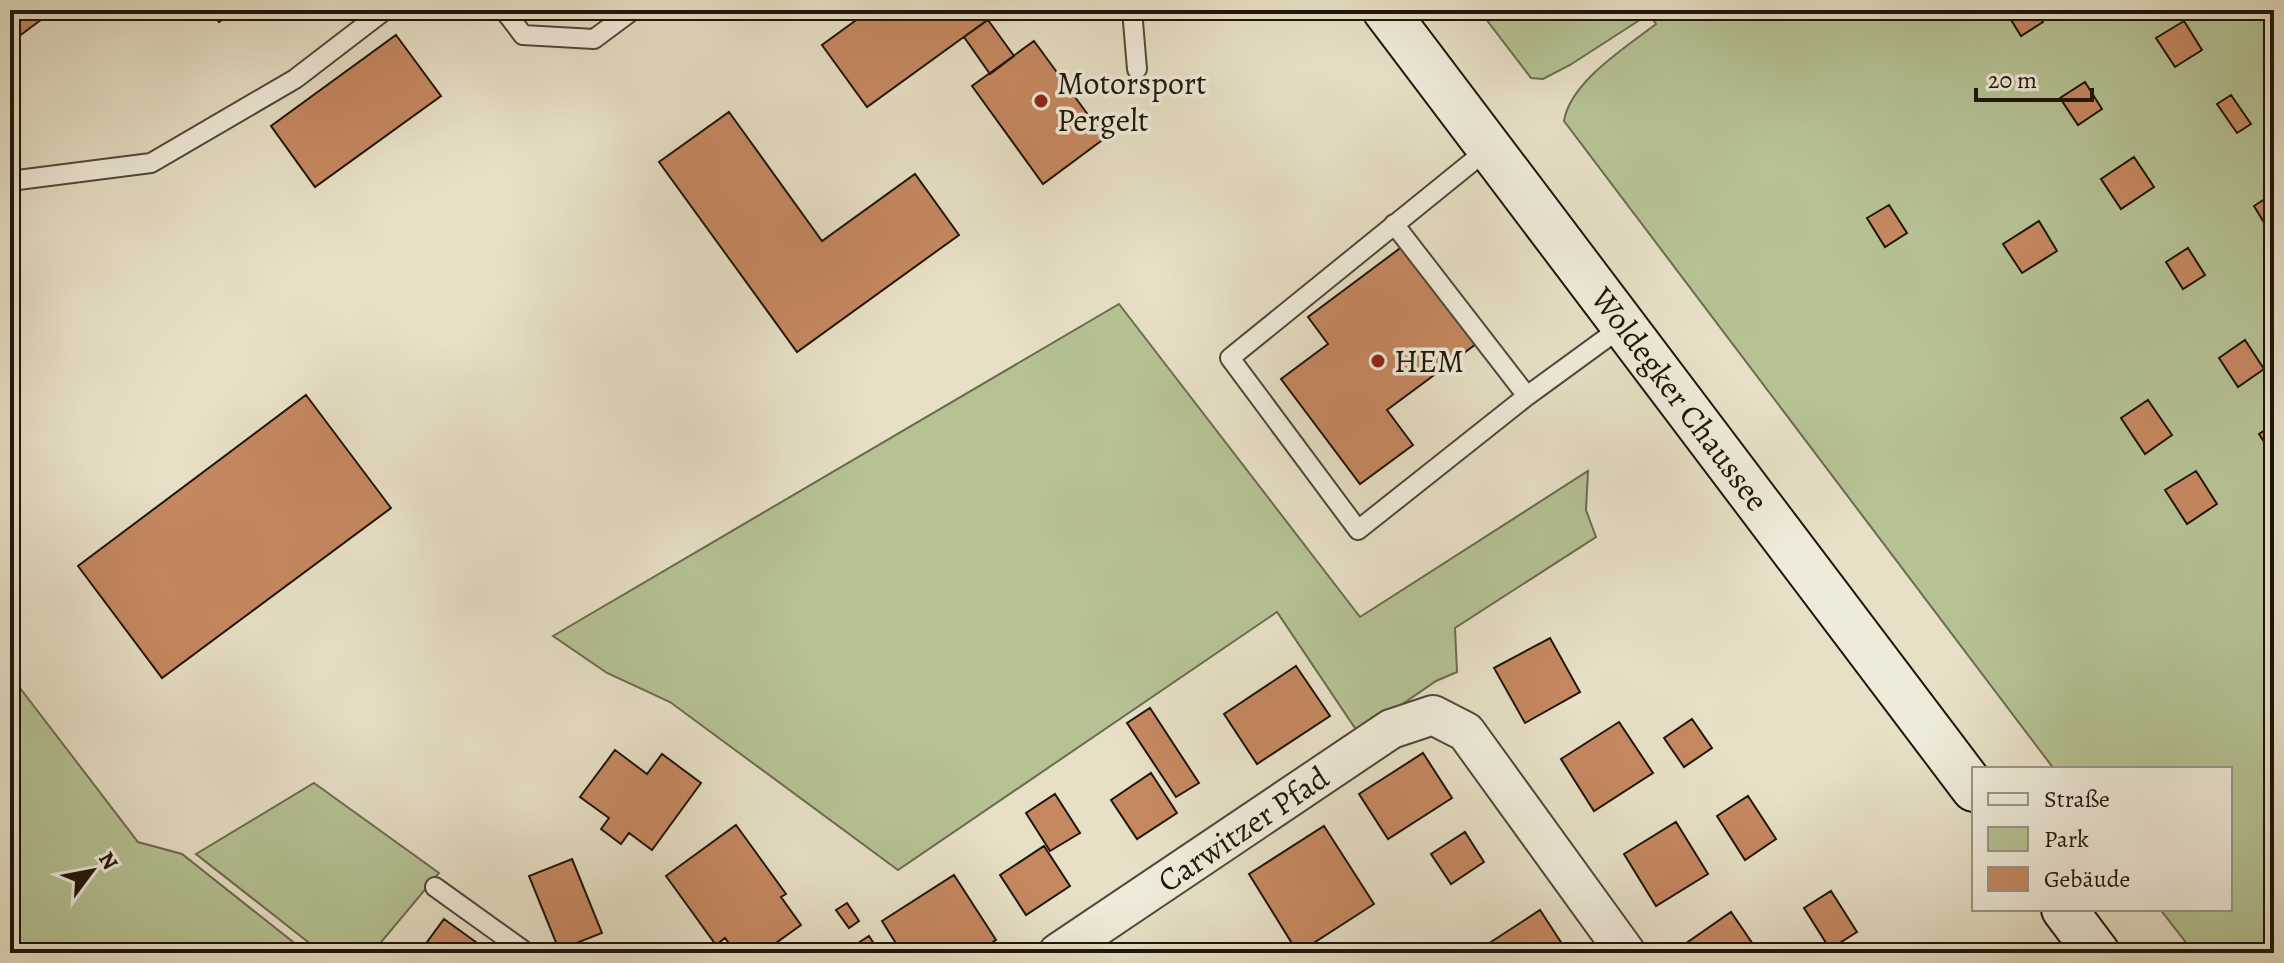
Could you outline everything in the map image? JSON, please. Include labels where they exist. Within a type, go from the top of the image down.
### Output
[{"type":"main road","name":"Woldegker Chaussee","points":[[1385,10],[1972,786]]},
{"type":"main road","points":[[2066,911],[2097,953]]},
{"type":"street","name":"Carwitzer Pfad","points":[[1058,953],[1391,729],[1433,715],[1466,732],[1626,953]]},
{"type":"lane","points":[[10,181],[151,163],[295,79],[385,10]]},
{"type":"lane","points":[[504,10],[523,35],[594,39],[633,10]]},
{"type":"lane","points":[[1132,10],[1137,69]]},
{"type":"lane","points":[[1488,149],[1230,358],[1358,530],[1527,396],[1623,326]]},
{"type":"lane","points":[[1394,224],[1527,396]]},
{"type":"lane","points":[[435,887],[527,953]]},
{"type":"green space","points":[[1479,10],[2274,10],[2274,953],[2194,953],[2162,911],[2232,911],[2232,767],[2052,767],[1564,121],[1568,107],[1588,79],[1656,24],[1649,14],[1570,65],[1543,79],[1531,78]]},
{"type":"green space","points":[[1119,304],[1360,617],[1588,471],[1586,510],[1596,537],[1455,628],[1457,672],[1436,681],[1359,734],[1277,612],[898,870],[670,702],[607,673],[553,636]]},
{"type":"green space","points":[[10,675],[138,842],[182,854],[307,953],[10,953]]},
{"type":"green space","points":[[314,783],[439,873],[372,953],[322,953],[196,854]]},
{"type":"building","points":[[10,10],[54,10],[10,43]]},
{"type":"building","points":[[211,10],[235,10],[219,22]]},
{"type":"building","points":[[870,10],[1001,10],[867,107],[822,45]]},
{"type":"building","points":[[2005,10],[2035,10],[2043,22],[2021,36]]},
{"type":"building","points":[[988,20],[1014,56],[990,74],[964,37]]},
{"type":"building","points":[[2184,21],[2202,50],[2175,67],[2156,38]]},
{"type":"building","points":[[396,35],[441,96],[315,187],[271,126]]},
{"type":"building","points":[[1034,41],[1105,138],[1043,184],[972,86]]},
{"type":"building","points":[[2085,82],[2102,109],[2078,125],[2060,98]]},
{"type":"building","points":[[2231,95],[2251,124],[2237,133],[2217,104]]},
{"type":"building","points":[[729,112],[822,241],[915,174],[959,235],[797,352],[659,162]]},
{"type":"building","points":[[2134,157],[2154,187],[2121,209],[2101,179]]},
{"type":"building","points":[[2274,193],[2274,225],[2268,229],[2254,206]]},
{"type":"building","points":[[1889,205],[1907,233],[1885,247],[1867,218]]},
{"type":"building","points":[[2039,221],[2057,251],[2022,273],[2003,244]]},
{"type":"building","name":"HEM","points":[[1403,246],[1476,344],[1387,410],[1413,445],[1360,484],[1281,379],[1328,344],[1308,317]]},
{"type":"building","points":[[2188,248],[2205,275],[2183,289],[2166,262]]},
{"type":"building","points":[[2245,340],[2264,369],[2238,387],[2219,358]]},
{"type":"building","points":[[306,395],[391,508],[162,678],[78,566]]},
{"type":"building","points":[[2148,400],[2172,435],[2145,454],[2121,418]]},
{"type":"building","points":[[2274,424],[2274,457],[2259,434]]},
{"type":"building","points":[[2196,471],[2217,504],[2187,524],[2165,490]]},
{"type":"building","points":[[1550,638],[1580,692],[1525,723],[1494,668]]},
{"type":"building","points":[[1296,666],[1330,716],[1257,764],[1224,714]]},
{"type":"building","points":[[1150,708],[1199,783],[1176,797],[1127,723]]},
{"type":"building","points":[[1692,719],[1712,748],[1684,767],[1664,738]]},
{"type":"building","points":[[1619,722],[1653,773],[1594,811],[1561,759]]},
{"type":"building","points":[[615,750],[647,774],[662,754],[701,783],[652,850],[629,833],[621,844],[601,829],[609,818],[580,797]]},
{"type":"building","points":[[1423,753],[1452,798],[1388,839],[1359,794]]},
{"type":"building","points":[[1151,773],[1177,813],[1137,839],[1111,800]]},
{"type":"building","points":[[1055,794],[1080,833],[1050,851],[1026,813]]},
{"type":"building","points":[[1748,796],[1776,839],[1745,860],[1717,816]]},
{"type":"building","points":[[1676,822],[1708,874],[1656,906],[1624,854]]},
{"type":"building","points":[[736,825],[786,894],[781,897],[801,925],[762,953],[736,953],[725,938],[716,945],[666,876]]},
{"type":"building","points":[[1324,826],[1374,904],[1298,953],[1249,874]]},
{"type":"building","points":[[1465,832],[1484,862],[1451,884],[1431,854]]},
{"type":"building","points":[[1044,846],[1070,886],[1026,915],[1000,875]]},
{"type":"building","points":[[572,859],[602,933],[559,950],[529,876]]},
{"type":"building","points":[[954,875],[996,940],[975,953],[902,953],[882,921]]},
{"type":"building","points":[[1831,891],[1857,932],[1830,949],[1804,908]]},
{"type":"building","points":[[847,903],[859,921],[849,928],[836,910]]},
{"type":"building","points":[[1540,910],[1568,953],[1499,953],[1491,942]]},
{"type":"building","points":[[1731,912],[1759,953],[1692,953],[1685,944]]},
{"type":"building","points":[[444,919],[491,953],[419,953]]},
{"type":"building","points":[[869,936],[880,953],[859,953],[855,945]]},
{"type":"building","points":[[1141,943],[1148,953],[1125,953]]},
{"type":"place","name":"Motorsport Pergelt","points":[[1041,101]]},
{"type":"place","name":"HEM","points":[[1378,361]]}]
